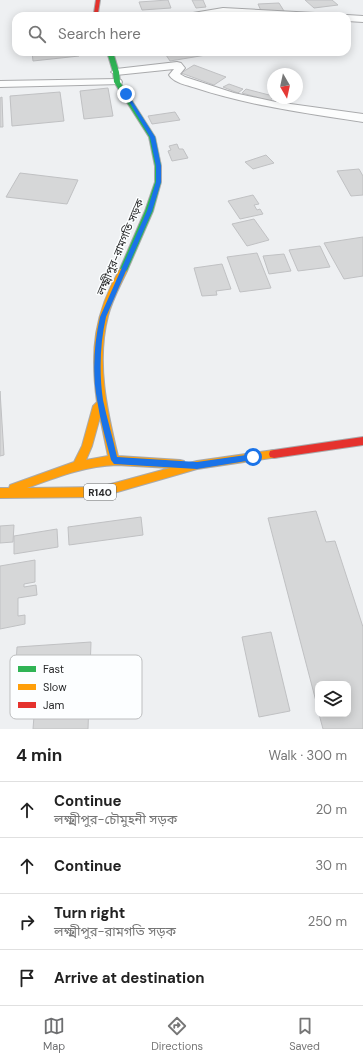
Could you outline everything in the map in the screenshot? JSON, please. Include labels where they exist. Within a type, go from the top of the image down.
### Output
[{"type":"main road","points":[[96,12],[98,0]]},
{"type":"main road","name":"লক্ষ্মীপুর-রামগতি সড়ক","points":[[111,56],[116,77],[152,137],[158,166],[158,182],[149,211],[103,317],[100,331],[98,362],[100,399],[117,468]]},
{"type":"main road","points":[[78,493],[74,481],[77,467],[92,432],[100,399]]},
{"type":"main road","name":"R140","points":[[0,493],[77,467],[97,462],[117,468],[197,465],[363,441]]},
{"type":"main road","name":"R140","points":[[0,493],[100,492],[197,465]]},
{"type":"main road","points":[[114,489],[118,482],[117,468]]},
{"type":"street","points":[[217,12],[241,12]]},
{"type":"street","points":[[351,18],[363,19]]},
{"type":"street","points":[[0,84],[116,77],[177,65],[180,68],[174,75],[181,79],[231,96],[276,105],[363,118]]},
{"type":"building","points":[[168,0],[171,8],[142,10],[139,2]]},
{"type":"building","points":[[192,0],[203,0],[206,7],[196,8]]},
{"type":"building","points":[[305,0],[332,0],[338,5],[314,8]]},
{"type":"building","points":[[279,3],[284,11],[262,12],[258,4]]},
{"type":"building","points":[[32,56],[79,56],[33,61]]},
{"type":"building","points":[[167,56],[200,56],[170,61]]},
{"type":"building","points":[[194,65],[226,77],[214,85],[181,73]]},
{"type":"building","points":[[229,84],[243,89],[238,93],[223,87]]},
{"type":"building","points":[[108,88],[113,116],[84,119],[80,91]]},
{"type":"building","points":[[246,89],[267,94],[267,100],[242,93]]},
{"type":"building","points":[[60,92],[64,121],[12,126],[10,96]]},
{"type":"building","points":[[2,97],[3,127],[0,127],[0,98]]},
{"type":"building","points":[[175,112],[180,120],[152,124],[148,116]]},
{"type":"building","points":[[177,144],[179,149],[183,149],[188,158],[172,161],[168,151],[171,150],[169,146]]},
{"type":"building","points":[[266,155],[274,163],[253,169],[245,162]]},
{"type":"building","points":[[359,169],[363,176],[363,195],[351,196],[337,171]]},
{"type":"building","points":[[20,173],[78,180],[67,204],[6,197]]},
{"type":"building","points":[[253,195],[259,204],[254,205],[257,210],[260,209],[263,214],[240,219],[228,201]]},
{"type":"building","points":[[254,219],[269,240],[247,246],[232,224]]},
{"type":"building","points":[[363,237],[363,276],[344,279],[324,243]]},
{"type":"building","points":[[320,246],[330,267],[298,271],[289,250]]},
{"type":"building","points":[[257,253],[271,288],[240,292],[227,257]]},
{"type":"building","points":[[284,254],[291,271],[269,274],[263,256]]},
{"type":"building","points":[[222,264],[231,289],[216,291],[217,295],[202,296],[194,268]]},
{"type":"building","points":[[0,391],[4,455],[0,456]]},
{"type":"building","points":[[316,511],[326,542],[335,541],[363,627],[363,729],[323,729],[320,717],[351,717],[351,681],[315,681],[315,698],[268,518]]},
{"type":"building","points":[[141,517],[143,535],[69,545],[68,527]]},
{"type":"building","points":[[14,525],[13,542],[0,543],[0,526]]},
{"type":"building","points":[[57,529],[58,547],[14,554],[14,536]]},
{"type":"building","points":[[35,560],[35,582],[24,584],[24,587],[36,585],[37,595],[18,598],[18,616],[25,615],[25,624],[0,629],[0,566]]},
{"type":"building","points":[[271,632],[290,711],[259,717],[242,637]]},
{"type":"building","points":[[91,642],[91,655],[17,655],[17,647]]},
{"type":"building","points":[[34,719],[88,719],[88,729],[33,729]]},
{"type":"traffic: fast","points":[[111,56],[116,72],[117,82],[152,137],[158,166],[158,182],[149,211],[123,271]]},
{"type":"traffic: slow","points":[[114,460],[100,389],[99,354],[103,318],[123,271]]},
{"type":"traffic: slow","points":[[77,467],[87,446],[98,406]]},
{"type":"traffic: slow","points":[[0,493],[100,492],[197,465],[274,454]]},
{"type":"traffic: slow","points":[[14,488],[65,470],[97,462],[128,461],[180,464]]},
{"type":"traffic: jam","points":[[96,12],[98,0]]},
{"type":"traffic: jam","points":[[274,454],[363,441]]},
{"type":"route","points":[[126,94],[152,137],[158,166],[158,182],[149,211],[103,317],[100,331],[98,362],[100,399],[114,460],[197,465],[253,457]]}]
